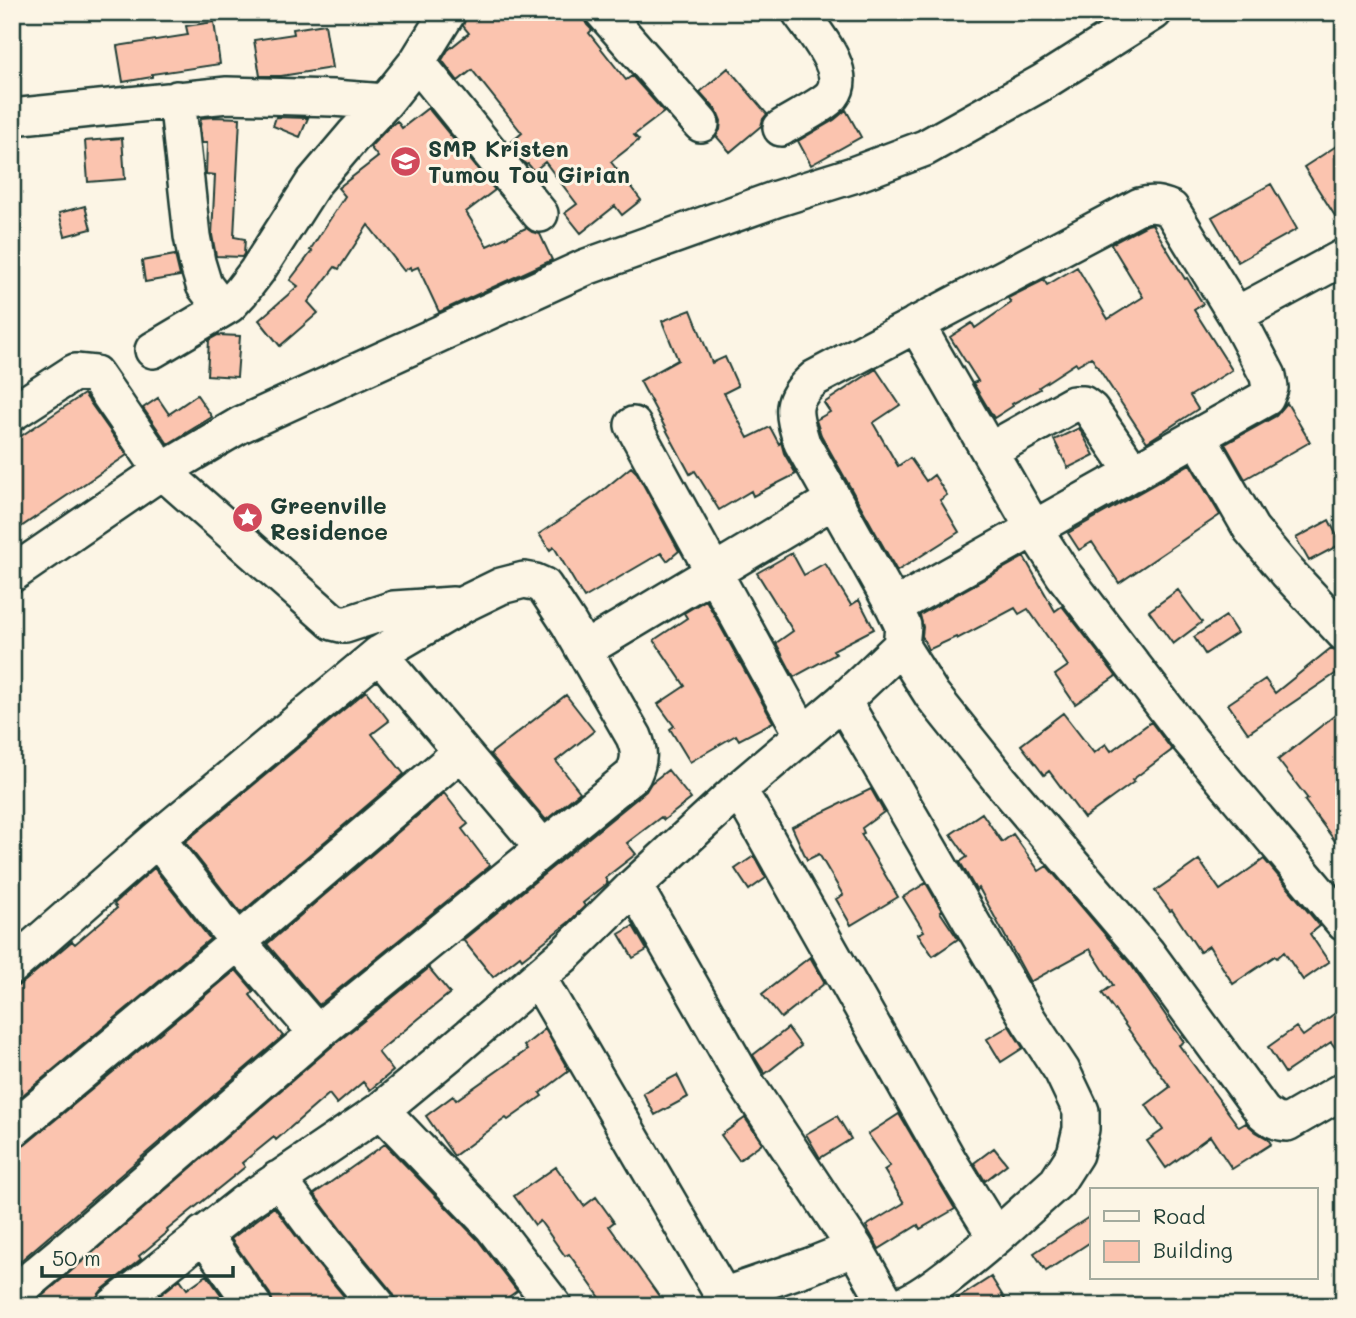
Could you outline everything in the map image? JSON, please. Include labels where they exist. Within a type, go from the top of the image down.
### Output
[{"type":"street","points":[[153,350],[229,305],[242,292],[314,182],[417,62],[448,12]]},
{"type":"street","points":[[603,12],[701,124]]},
{"type":"street","points":[[781,128],[831,96],[838,84],[829,53],[800,12]]},
{"type":"street","points":[[12,574],[162,471],[240,425],[586,267],[925,148],[1044,82],[1154,12]]},
{"type":"street","points":[[417,62],[540,214]]},
{"type":"street","points":[[12,117],[227,95],[385,102]]},
{"type":"street","points":[[177,99],[197,262],[204,285],[222,309]]},
{"type":"street","points":[[894,607],[1266,398],[1270,388],[1268,376],[1236,316],[1171,209],[1160,204],[1140,206],[815,378],[798,394],[794,409],[796,423],[802,443],[903,626],[901,646],[932,695],[1000,780],[1147,953],[1263,1112],[1271,1119],[1287,1124],[1344,1090]]},
{"type":"street","points":[[1236,316],[1344,257]]},
{"type":"street","points":[[916,324],[1034,529],[1063,574],[1190,740],[1344,923]]},
{"type":"street","points":[[12,413],[75,372],[95,374],[162,471],[334,622],[345,625],[394,609],[464,604]]},
{"type":"street","points":[[989,451],[1073,404],[1083,404],[1091,410],[1134,473]]},
{"type":"street","points":[[633,425],[803,735]]},
{"type":"street","points":[[1198,437],[1251,529],[1344,633]]},
{"type":"street","points":[[584,650],[834,500]]},
{"type":"street","points":[[12,967],[157,839],[379,654],[464,604],[501,586],[518,581],[535,582],[544,586],[584,650],[639,750],[640,761],[633,775],[317,1033],[22,1289]]},
{"type":"street","points":[[126,1302],[204,1234],[278,1179],[381,1110],[538,978],[738,790],[843,701],[901,646]]},
{"type":"street","points":[[379,654],[543,848]]},
{"type":"street","points":[[633,887],[746,1083],[855,1248],[884,1299],[896,1306],[919,1297],[996,1237],[1058,1182],[1075,1154],[1081,1129],[1081,1111],[1062,1071],[1029,1021],[843,701]]},
{"type":"street","points":[[12,1130],[238,942],[461,751]]},
{"type":"street","points":[[738,790],[950,1163],[996,1237]]},
{"type":"street","points":[[157,839],[238,942],[317,1033]]},
{"type":"street","points":[[538,978],[718,1287],[724,1292],[734,1292],[855,1248]]},
{"type":"street","points":[[381,1110],[493,1227],[554,1306]]},
{"type":"street","points":[[278,1179],[378,1306]]},
{"type":"street","points":[[204,1234],[254,1306]]},
{"type":"building","points":[[468,12],[583,12],[587,25],[592,30],[589,33],[626,80],[632,76],[664,112],[634,135],[639,140],[611,162],[641,200],[622,215],[615,206],[581,233],[565,213],[577,204],[545,162],[534,171],[509,144],[522,133],[472,70],[458,81],[442,60],[448,50],[469,33],[463,26]]},
{"type":"building","points":[[214,22],[220,64],[152,74],[152,77],[123,82],[117,46],[188,35],[186,26]]},
{"type":"building","points":[[325,24],[332,68],[281,76],[260,76],[254,40],[294,34],[293,29]]},
{"type":"building","points":[[728,68],[767,114],[761,126],[730,152],[716,136],[721,121],[717,111],[700,92]]},
{"type":"building","points":[[428,108],[495,190],[466,212],[487,246],[526,228],[540,234],[552,260],[439,312],[418,267],[411,270],[410,267],[404,271],[368,225],[339,269],[335,267],[308,302],[318,313],[280,346],[259,320],[298,286],[290,280],[312,251],[310,250],[345,196],[338,188],[378,157],[370,147],[388,128],[397,121],[402,128]]},
{"type":"building","points":[[846,110],[861,137],[811,165],[798,141]]},
{"type":"building","points":[[276,117],[308,118],[300,137],[273,126]]},
{"type":"building","points":[[201,118],[240,118],[234,237],[245,239],[242,257],[216,256],[212,235],[215,175],[206,174],[207,143],[202,143],[200,127]]},
{"type":"building","points":[[122,138],[125,179],[88,182],[85,141]]},
{"type":"building","points":[[1344,141],[1344,230],[1304,167]]},
{"type":"building","points":[[1271,184],[1297,229],[1238,262],[1212,217]]},
{"type":"building","points":[[85,206],[91,229],[65,236],[59,213]]},
{"type":"building","points":[[1152,224],[1203,304],[1194,310],[1232,370],[1190,396],[1198,409],[1147,442],[1091,357],[1077,365],[1076,363],[994,418],[973,383],[978,381],[950,337],[972,323],[975,328],[1011,303],[1008,298],[1044,280],[1047,285],[1077,267],[1108,319],[1143,297],[1111,244]]},
{"type":"building","points":[[175,255],[180,276],[145,282],[142,261]]},
{"type":"building","points":[[691,310],[712,363],[725,357],[738,386],[724,393],[748,438],[770,427],[779,444],[781,442],[796,474],[753,496],[751,491],[719,510],[695,471],[690,474],[640,381],[678,360],[662,321]]},
{"type":"building","points":[[218,335],[240,336],[237,377],[207,375],[209,340]]},
{"type":"building","points":[[876,369],[900,405],[873,423],[898,466],[910,458],[926,481],[934,475],[947,495],[940,500],[959,532],[897,571],[821,435],[816,420],[830,412],[824,403]]},
{"type":"building","points":[[84,394],[127,455],[12,533],[12,442]]},
{"type":"building","points":[[197,395],[212,417],[168,444],[143,408],[158,398],[169,414]]},
{"type":"building","points":[[1287,403],[1310,442],[1245,479],[1225,444],[1276,416]]},
{"type":"building","points":[[1079,428],[1094,455],[1068,468],[1054,440]]},
{"type":"building","points":[[1190,464],[1220,515],[1119,583],[1092,542],[1079,550],[1068,533]]},
{"type":"building","points":[[631,467],[637,473],[679,551],[667,561],[661,553],[584,598],[554,547],[550,550],[539,534],[597,495]]},
{"type":"building","points":[[1329,520],[1341,544],[1309,561],[1296,538]]},
{"type":"building","points":[[792,553],[804,575],[825,563],[851,605],[859,600],[874,629],[833,650],[836,654],[794,677],[776,643],[793,631],[757,573]]},
{"type":"building","points":[[1024,557],[1055,611],[1062,606],[1116,676],[1075,704],[1055,675],[1068,666],[1028,609],[1019,614],[1015,608],[957,639],[956,637],[928,650],[922,636],[920,615]]},
{"type":"building","points":[[1178,590],[1202,622],[1173,644],[1149,611]]},
{"type":"building","points":[[706,600],[773,722],[739,740],[736,735],[690,762],[670,729],[674,726],[658,704],[685,686],[654,640],[687,618],[684,613]]},
{"type":"building","points":[[1226,616],[1237,633],[1205,654],[1194,637]]},
{"type":"building","points":[[1331,648],[1344,653],[1344,668],[1248,733],[1228,704],[1265,679],[1275,693]]},
{"type":"building","points":[[366,691],[389,721],[372,734],[404,774],[241,913],[185,842]]},
{"type":"building","points":[[566,695],[594,731],[556,761],[580,792],[546,820],[490,754]]},
{"type":"building","points":[[1344,708],[1344,853],[1278,760]]},
{"type":"building","points":[[1063,713],[1094,753],[1106,744],[1111,751],[1151,722],[1172,750],[1084,818],[1049,771],[1044,775],[1021,745]]},
{"type":"building","points":[[668,770],[691,799],[664,820],[661,817],[627,843],[636,854],[605,878],[608,883],[583,903],[585,906],[569,922],[522,959],[520,956],[493,977],[463,940],[646,791],[651,783]]},
{"type":"building","points":[[871,789],[884,812],[862,828],[864,833],[861,834],[898,897],[851,925],[836,899],[843,895],[819,854],[807,860],[792,827]]},
{"type":"building","points":[[444,793],[468,824],[462,829],[490,866],[319,1005],[267,944]]},
{"type":"building","points":[[982,813],[1002,842],[1013,834],[1039,871],[1047,866],[1131,965],[1184,1042],[1179,1045],[1239,1127],[1246,1123],[1271,1144],[1232,1169],[1210,1136],[1166,1168],[1147,1141],[1163,1130],[1146,1105],[1170,1087],[1102,993],[1113,985],[1090,949],[1030,982],[979,888],[976,890],[960,862],[967,857],[951,834]]},
{"type":"building","points":[[754,856],[766,878],[749,890],[735,869]]},
{"type":"building","points":[[1264,859],[1320,926],[1310,934],[1329,962],[1303,980],[1284,952],[1233,984],[1209,946],[1200,952],[1172,910],[1170,911],[1155,891],[1199,860],[1220,890]]},
{"type":"building","points":[[154,868],[210,939],[12,1104],[12,990],[72,941],[75,944],[117,908],[114,904]]},
{"type":"building","points":[[926,883],[942,911],[940,912],[958,939],[933,956],[918,934],[924,931],[903,897]]},
{"type":"building","points":[[633,926],[647,950],[633,958],[619,934]]},
{"type":"building","points":[[810,957],[825,983],[781,1018],[762,994]]},
{"type":"building","points":[[429,968],[450,993],[378,1052],[393,1071],[370,1090],[363,1082],[337,1104],[329,1094],[276,1140],[274,1137],[242,1163],[245,1167],[167,1230],[168,1232],[139,1256],[141,1259],[102,1290],[91,1306],[46,1306],[41,1297],[330,1048]]},
{"type":"building","points":[[236,970],[254,991],[250,995],[283,1036],[18,1263],[12,1254],[12,1150],[25,1145]]},
{"type":"building","points":[[1344,1007],[1344,1060],[1331,1042],[1285,1073],[1268,1047],[1296,1027],[1303,1036]]},
{"type":"building","points":[[1009,1026],[1023,1048],[1001,1062],[987,1039]]},
{"type":"building","points":[[788,1028],[801,1046],[765,1074],[753,1055]]},
{"type":"building","points":[[545,1029],[569,1071],[540,1093],[542,1096],[508,1120],[506,1118],[454,1156],[426,1116],[453,1096],[456,1100],[527,1050],[524,1046]]},
{"type":"building","points":[[677,1075],[688,1097],[655,1115],[643,1093]]},
{"type":"building","points":[[899,1114],[955,1209],[920,1229],[918,1225],[879,1249],[866,1226],[904,1203],[884,1170],[890,1166],[868,1134]]},
{"type":"building","points":[[837,1116],[851,1139],[820,1158],[806,1134]]},
{"type":"building","points":[[745,1118],[762,1143],[739,1160],[721,1135]]},
{"type":"building","points":[[385,1144],[478,1240],[517,1291],[496,1306],[398,1306],[393,1293],[314,1194]]},
{"type":"building","points":[[994,1148],[1007,1164],[985,1181],[974,1163]]},
{"type":"building","points":[[556,1167],[584,1206],[596,1197],[614,1222],[609,1226],[666,1306],[606,1306],[569,1254],[565,1256],[540,1221],[535,1225],[514,1196]]},
{"type":"building","points":[[274,1207],[352,1306],[274,1306],[270,1294],[231,1239]]},
{"type":"building","points":[[1090,1216],[1090,1242],[1046,1271],[1034,1253]]},
{"type":"building","points":[[207,1275],[229,1306],[161,1306],[164,1303],[159,1296],[180,1279],[187,1289]]},
{"type":"building","points":[[991,1277],[1009,1306],[946,1306]]},
{"type":"place","name":"SMP Kristen Tumou Tou Girian","points":[[405,161]]},
{"type":"place","name":"Greenville Residence","points":[[247,518]]}]
